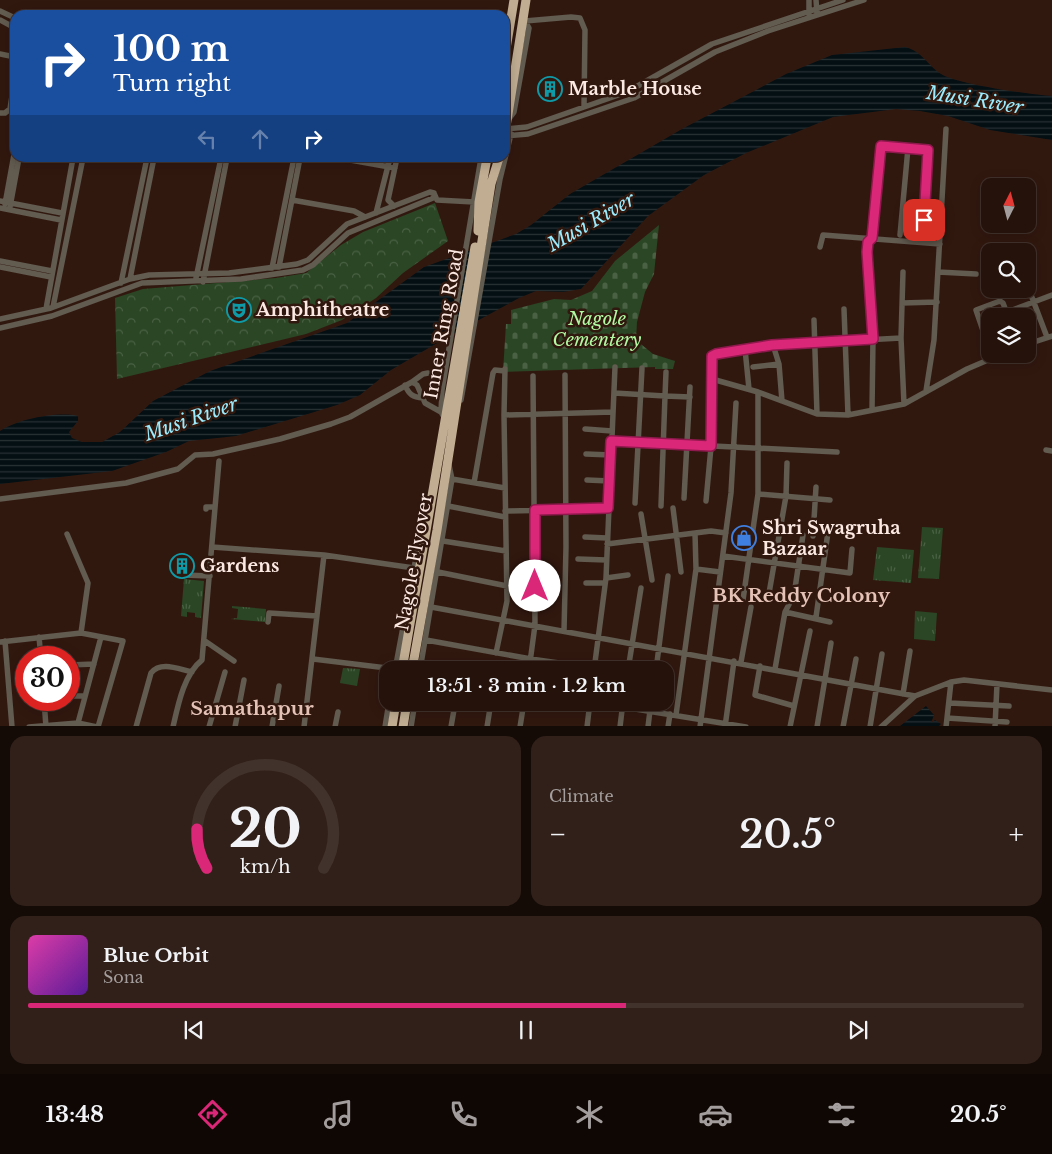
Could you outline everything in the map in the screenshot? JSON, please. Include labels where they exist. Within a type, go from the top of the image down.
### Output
[{"type":"highway","points":[[510,24],[514,0]]},
{"type":"highway","points":[[510,117],[526,0]]},
{"type":"highway","name":"Inner Ring Road","points":[[448,460],[464,334],[469,258],[478,229],[475,202],[486,162]]},
{"type":"highway","name":"Inner Ring Road","points":[[432,496],[442,415],[464,334],[488,226],[491,184],[498,162]]},
{"type":"highway","name":"Nagole Flyover","points":[[405,661],[411,646],[448,460]]},
{"type":"highway","name":"Nagole Flyover","points":[[412,661],[411,646],[432,496]]},
{"type":"highway","points":[[392,711],[392,726]]},
{"type":"highway","points":[[402,726],[409,711]]},
{"type":"street","points":[[809,0],[809,19]]},
{"type":"street","points":[[816,0],[817,16]]},
{"type":"street","points":[[510,131],[527,127],[584,108],[634,89],[712,44],[783,18],[816,10],[843,0]]},
{"type":"street","points":[[510,131],[559,125],[634,98],[715,52],[768,31],[864,0]]},
{"type":"street","points":[[524,19],[570,16],[580,18],[585,30],[584,108]]},
{"type":"street","points":[[672,56],[676,64]]},
{"type":"street","points":[[0,113],[9,112],[10,106]]},
{"type":"street","points":[[926,391],[934,340],[937,302],[946,130]]},
{"type":"street","points":[[872,410],[873,339],[869,267],[881,146],[928,150],[930,154],[923,237]]},
{"type":"street","points":[[900,235],[908,148]]},
{"type":"street","points":[[5,206],[13,162]]},
{"type":"street","points":[[5,206],[18,162]]},
{"type":"street","points":[[46,309],[72,162]]},
{"type":"street","points":[[53,307],[81,162]]},
{"type":"street","points":[[121,282],[145,162]]},
{"type":"street","points":[[130,279],[153,162]]},
{"type":"street","points":[[202,282],[200,274],[220,162]]},
{"type":"street","points":[[195,282],[200,274],[227,162]]},
{"type":"street","points":[[272,268],[293,162]]},
{"type":"street","points":[[279,267],[299,162]]},
{"type":"street","points":[[361,162],[395,168]]},
{"type":"street","points":[[376,213],[389,162]]},
{"type":"street","points":[[394,206],[388,200],[396,162]]},
{"type":"street","points":[[434,193],[438,200],[475,202],[480,162]]},
{"type":"street","points":[[450,446],[455,435],[488,226],[501,162]]},
{"type":"street","points":[[0,319],[53,307],[130,279],[149,275],[200,274],[272,268],[308,260],[347,224],[430,192],[434,193]]},
{"type":"street","points":[[0,328],[52,316],[142,283],[202,282],[303,270],[313,264],[348,233],[432,198],[434,193]]},
{"type":"street","points":[[292,200],[354,211],[365,217]]},
{"type":"street","points":[[5,206],[62,213]]},
{"type":"street","points":[[5,206],[61,220]]},
{"type":"street","points":[[340,231],[348,233]]},
{"type":"street","points":[[820,247],[822,235],[940,244]]},
{"type":"street","points":[[58,238],[65,249]]},
{"type":"street","points":[[276,245],[283,248]]},
{"type":"street","points":[[56,250],[62,261]]},
{"type":"street","points":[[442,415],[442,390],[469,258]]},
{"type":"street","points":[[0,261],[51,274]]},
{"type":"street","points":[[0,267],[51,274],[61,269]]},
{"type":"street","points":[[903,272],[901,338],[904,404]]},
{"type":"street","points":[[938,272],[976,274]]},
{"type":"street","points":[[1021,308],[1052,295]]},
{"type":"street","points":[[1032,298],[1050,336],[1036,341]]},
{"type":"street","points":[[981,308],[1000,301],[1004,308]]},
{"type":"street","points":[[902,303],[937,302]]},
{"type":"street","points":[[981,308],[976,310],[981,325]]},
{"type":"street","points":[[844,309],[848,415]]},
{"type":"street","points":[[814,320],[817,414]]},
{"type":"street","points":[[706,501],[711,446],[712,356],[772,345],[901,338]]},
{"type":"street","points":[[772,345],[779,364],[782,401]]},
{"type":"street","points":[[745,349],[749,389]]},
{"type":"street","points":[[712,379],[758,392],[817,414],[848,415],[904,404],[981,360]]},
{"type":"street","points":[[753,367],[779,364]]},
{"type":"street","points":[[595,661],[606,581],[615,366]]},
{"type":"street","points":[[635,503],[642,368]]},
{"type":"street","points":[[474,483],[493,373],[495,370],[505,370],[507,586],[504,619],[496,653]]},
{"type":"street","points":[[661,506],[666,372]]},
{"type":"street","points":[[0,499],[126,483],[178,469],[195,455],[213,454],[280,439],[331,424],[350,417],[423,374],[428,373]]},
{"type":"street","points":[[564,630],[566,509],[565,375]]},
{"type":"street","points":[[530,659],[535,625],[533,376]]},
{"type":"street","points":[[412,382],[417,385],[425,403],[442,415]]},
{"type":"street","points":[[406,385],[408,393],[414,397],[423,398]]},
{"type":"street","points":[[684,498],[690,387]]},
{"type":"street","points":[[743,600],[758,494],[758,392]]},
{"type":"street","points":[[614,393],[690,397]]},
{"type":"street","points":[[700,726],[726,533],[736,403]]},
{"type":"street","points":[[504,416],[612,412]]},
{"type":"street","points":[[585,429],[612,431]]},
{"type":"street","points":[[611,441],[837,452]]},
{"type":"street","points":[[586,454],[611,455]]},
{"type":"street","points":[[422,661],[452,479],[448,460]]},
{"type":"street","points":[[173,726],[179,703],[192,672],[202,660],[218,461]]},
{"type":"street","points":[[768,599],[786,496],[786,463]]},
{"type":"street","points":[[452,479],[505,488]]},
{"type":"street","points":[[587,480],[610,481]]},
{"type":"street","points":[[814,536],[816,487]]},
{"type":"street","points":[[758,494],[830,500]]},
{"type":"street","points":[[397,661],[426,504],[432,496]]},
{"type":"street","points":[[206,509],[206,506],[215,507]]},
{"type":"street","points":[[448,506],[505,514],[535,510],[608,508]]},
{"type":"street","points":[[673,508],[681,572]]},
{"type":"street","points":[[641,514],[652,580]]},
{"type":"street","points":[[585,537],[607,541],[645,541],[711,531],[726,533]]},
{"type":"street","points":[[816,617],[828,532]]},
{"type":"street","points":[[668,726],[673,714],[684,652],[696,569],[696,533]]},
{"type":"street","points":[[67,534],[88,583],[81,633]]},
{"type":"street","points":[[775,669],[785,612],[794,595],[803,535]]},
{"type":"street","points":[[443,541],[506,550]]},
{"type":"street","points":[[212,546],[324,555],[414,568]]},
{"type":"street","points":[[723,556],[850,573],[852,549]]},
{"type":"street","points":[[304,726],[324,555]]},
{"type":"street","points":[[578,559],[606,560]]},
{"type":"street","points":[[696,569],[720,572]]},
{"type":"street","points":[[438,572],[507,586]]},
{"type":"street","points":[[184,575],[210,576]]},
{"type":"street","points":[[586,583],[606,581],[628,575]]},
{"type":"street","points":[[657,661],[668,576]]},
{"type":"street","points":[[630,661],[641,588]]},
{"type":"street","points":[[431,607],[709,656],[915,696]]},
{"type":"street","points":[[741,662],[750,607]]},
{"type":"street","points":[[785,612],[816,617],[830,622]]},
{"type":"street","points":[[268,622],[269,613],[318,616]]},
{"type":"street","points":[[790,726],[810,631]]},
{"type":"street","points":[[12,726],[2,642],[81,633],[123,641],[97,726],[78,722],[29,726]]},
{"type":"street","points":[[39,637],[40,646]]},
{"type":"street","points":[[78,722],[100,637]]},
{"type":"street","points":[[426,640],[543,661]]},
{"type":"street","points":[[205,641],[234,661]]},
{"type":"street","points":[[817,726],[831,643]]},
{"type":"street","points":[[903,694],[910,651]]},
{"type":"street","points":[[870,726],[882,654]]},
{"type":"street","points":[[313,659],[379,668]]},
{"type":"street","points":[[843,726],[856,659]]},
{"type":"street","points":[[725,724],[734,661]]},
{"type":"street","points":[[80,665],[94,664]]},
{"type":"street","points":[[136,726],[151,673],[155,668],[161,666],[192,672]]},
{"type":"street","points":[[760,666],[754,695],[794,706]]},
{"type":"street","points":[[209,726],[225,672]]},
{"type":"street","points":[[235,726],[244,680]]},
{"type":"street","points":[[881,726],[915,696],[951,682],[964,680],[1052,690]]},
{"type":"street","points":[[946,726],[951,682]]},
{"type":"street","points":[[995,724],[997,684]]},
{"type":"street","points":[[272,726],[279,686]]},
{"type":"street","points":[[80,696],[85,696]]},
{"type":"street","points":[[950,703],[1009,706]]},
{"type":"street","points":[[45,711],[46,726]]},
{"type":"street","points":[[385,726],[390,711]]},
{"type":"street","points":[[411,726],[412,711]]},
{"type":"street","points":[[451,726],[454,711]]},
{"type":"street","points":[[487,726],[490,711]]},
{"type":"street","points":[[520,726],[522,711]]},
{"type":"street","points":[[588,726],[590,711]]},
{"type":"street","points":[[620,726],[622,711]]},
{"type":"street","points":[[648,726],[650,711],[746,726]]},
{"type":"street","points":[[335,726],[338,712]]},
{"type":"street","points":[[947,718],[995,724],[1007,722]]},
{"type":"green space","points":[[435,203],[448,241],[403,273],[376,298],[342,320],[306,334],[117,379],[115,298],[143,289],[276,278],[306,273],[341,245],[363,232]]},
{"type":"green space","name":"Nagole Cementery","points":[[659,225],[654,274],[645,292],[637,322],[636,340],[653,354],[675,361],[673,369],[655,369],[655,367],[503,372],[506,324],[511,324],[511,310],[554,299],[571,300],[592,291],[615,261]]},
{"type":"green space","points":[[922,527],[943,528],[939,579],[918,578]]},
{"type":"green space","points":[[877,547],[914,550],[911,583],[873,580]]},
{"type":"green space","points":[[184,579],[204,581],[201,618],[195,617],[195,613],[187,612],[187,617],[181,616]]},
{"type":"green space","points":[[232,606],[266,609],[265,622],[231,619],[237,618],[238,609],[232,608]]},
{"type":"green space","points":[[915,611],[937,613],[935,641],[914,639]]},
{"type":"green space","points":[[343,668],[360,669],[357,686],[340,683]]},
{"type":"water","name":"Musi River","points":[[905,47],[916,52],[941,74],[949,78],[1028,94],[1052,96],[1052,140],[990,130],[948,116],[920,111],[896,109],[833,117],[746,153],[704,175],[648,216],[581,289],[563,292],[536,291],[519,298],[391,370],[360,395],[337,405],[236,436],[189,441],[166,452],[112,471],[0,484],[0,431],[8,427],[49,415],[78,416],[78,421],[69,432],[72,438],[82,442],[102,442],[120,432],[153,401],[210,371],[347,323],[424,267],[516,234],[531,225],[570,194],[682,129],[786,74],[832,55]]},
{"type":"water","points":[[926,706],[934,715],[931,723],[935,720],[941,724],[939,726],[900,726]]},
{"type":"place","name":"Marble House","points":[[550,89]]},
{"type":"place","name":"Amphitheatre","points":[[239,310]]},
{"type":"place","name":"Shri Swagruha Bazaar","points":[[744,538]]},
{"type":"place","name":"Gardens","points":[[182,566]]},
{"type":"district","name":"BK Reddy Colony","points":[[801,595]]},
{"type":"district","name":"Samathapur","points":[[252,708]]},
{"type":"route","points":[[535,586],[535,510],[608,508],[611,441],[711,446],[712,356],[772,345],[873,339],[869,267],[866,263],[868,242],[872,238],[881,146],[928,150],[930,154],[924,220]]}]
